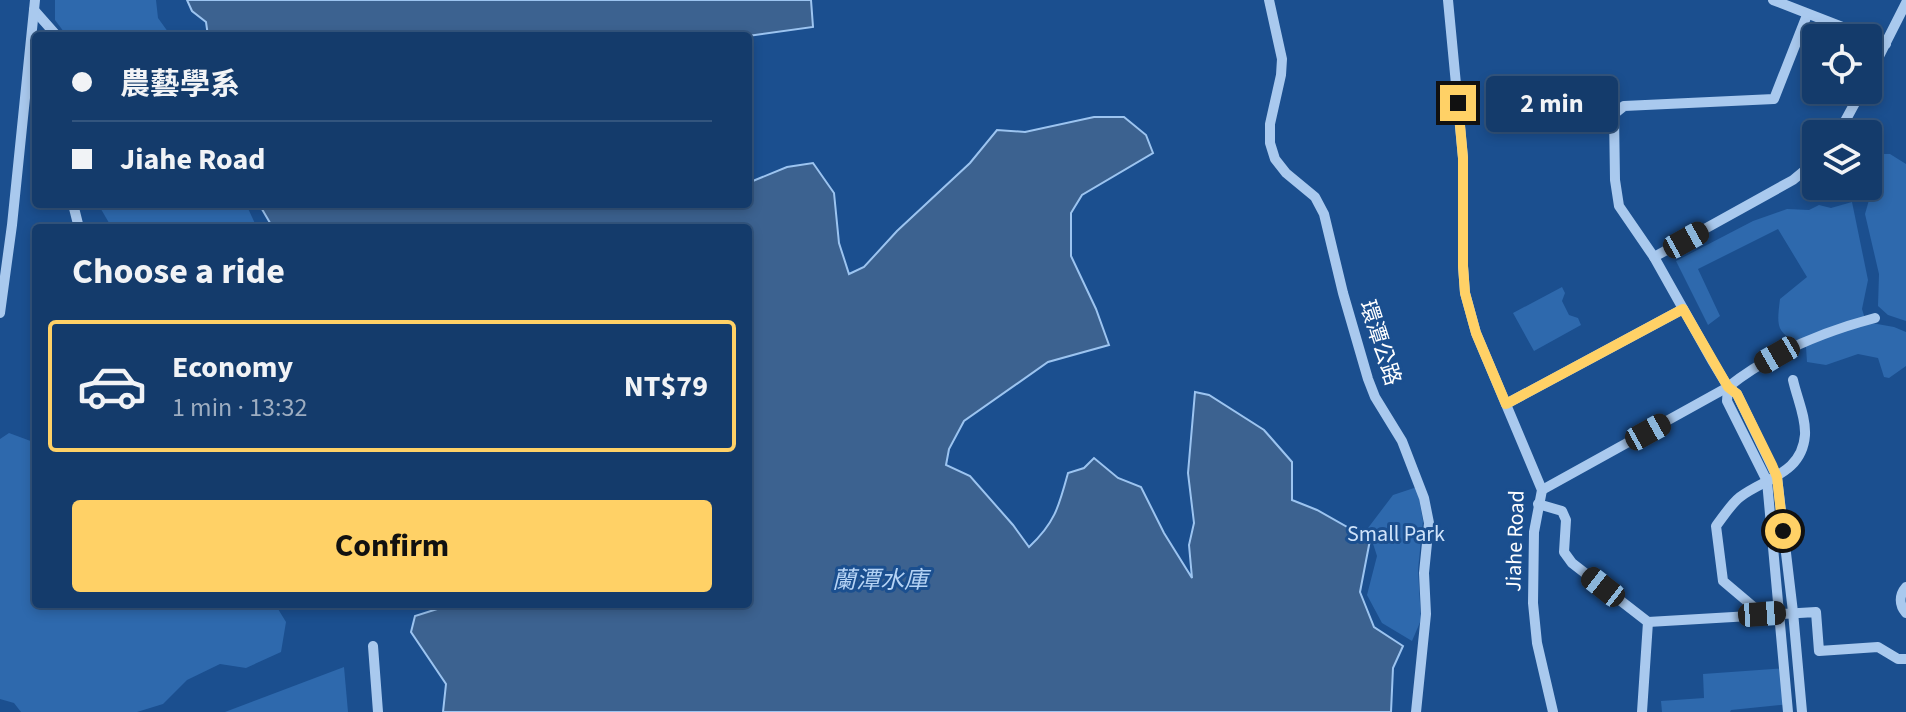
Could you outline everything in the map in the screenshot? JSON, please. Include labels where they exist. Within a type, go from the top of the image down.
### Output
[{"type":"street","name":"環潭公路","points":[[1269,0],[1282,59],[1270,124],[1270,143],[1275,159],[1286,173],[1315,197],[1324,214],[1368,379],[1375,397],[1402,441],[1424,498],[1429,523],[1424,573],[1426,614],[1416,712]]},
{"type":"street","name":"Jiahe Road","points":[[1448,0],[1463,158],[1465,293],[1476,333],[1542,490],[1534,532],[1533,603],[1537,643],[1553,712]]},
{"type":"street","points":[[1773,0],[1886,44]]},
{"type":"street","points":[[1882,52],[1906,3]]},
{"type":"street","points":[[34,5],[54,32]]},
{"type":"street","points":[[0,313],[34,5]]},
{"type":"street","points":[[1802,712],[1793,612],[1772,479],[1737,394],[1728,387],[1654,257],[1619,206],[1615,180],[1614,114],[1624,106],[1774,99],[1807,15]]},
{"type":"street","points":[[1654,257],[1802,173]]},
{"type":"street","points":[[0,223],[12,225]]},
{"type":"street","points":[[1506,404],[1683,309]]},
{"type":"street","points":[[1542,490],[1814,336],[1875,318]]},
{"type":"street","points":[[1762,614],[1723,581],[1716,526],[1739,498],[1772,479],[1801,454],[1804,419],[1793,380]]},
{"type":"street","points":[[1772,479],[1788,712]]},
{"type":"street","points":[[1538,504],[1562,511],[1566,520],[1564,552],[1572,563],[1648,622],[1816,612],[1819,651],[1878,647],[1898,659],[1906,659]]},
{"type":"street","points":[[1906,587],[1900,605],[1906,613]]},
{"type":"street","points":[[1642,712],[1648,622]]},
{"type":"street","points":[[373,646],[378,712]]},
{"type":"green space","points":[[55,0],[156,0],[158,18],[168,32],[64,32],[55,20]]},
{"type":"green space","points":[[1890,154],[1906,164],[1906,321],[1888,315],[1878,306],[1879,274],[1865,214],[1869,200],[1882,200],[1882,155]]},
{"type":"green space","points":[[1852,202],[1868,280],[1862,309],[1866,322],[1906,332],[1906,366],[1889,378],[1884,377],[1878,358],[1858,354],[1826,365],[1807,362],[1806,347],[1784,334],[1779,324],[1780,299],[1807,277],[1778,229],[1698,269],[1720,316],[1708,325],[1676,261],[1753,221],[1787,209],[1809,210],[1819,205],[1831,208]]},
{"type":"green space","points":[[100,208],[248,208],[255,224],[110,224]]},
{"type":"green space","points":[[1562,287],[1565,293],[1562,301],[1569,315],[1578,318],[1581,325],[1534,351],[1513,313]]},
{"type":"green space","points":[[9,433],[32,442],[32,608],[277,608],[286,622],[281,652],[246,668],[220,664],[187,680],[163,704],[137,712],[21,712],[14,703],[0,699],[0,439]]},
{"type":"green space","name":"Small Park","points":[[1417,487],[1423,521],[1418,570],[1421,620],[1412,641],[1382,623],[1367,595],[1377,556],[1368,528],[1393,495]]},
{"type":"green space","points":[[344,667],[348,712],[225,712]]},
{"type":"green space","points":[[1786,668],[1790,704],[1730,712],[1662,712],[1661,701],[1704,698],[1703,674]]},
{"type":"water","points":[[187,0],[811,0],[813,27],[752,35],[752,32],[207,32],[206,22],[192,11]]},
{"type":"water","name":"蘭潭水庫","points":[[1094,117],[1124,117],[1146,135],[1153,153],[1082,195],[1071,213],[1071,256],[1109,345],[1048,362],[964,421],[949,449],[946,465],[970,476],[1029,547],[1055,513],[1068,473],[1084,468],[1094,458],[1118,478],[1141,487],[1164,533],[1192,578],[1189,545],[1194,523],[1188,473],[1195,392],[1209,395],[1264,430],[1292,462],[1292,500],[1317,510],[1370,540],[1360,592],[1374,627],[1403,646],[1393,668],[1391,712],[443,712],[446,684],[411,632],[415,616],[440,608],[752,608],[752,224],[271,224],[261,208],[752,208],[752,181],[787,167],[813,163],[834,193],[839,243],[849,274],[864,267],[897,231],[970,163],[997,130],[1025,132]]},
{"type":"route","points":[[1458,103],[1463,158],[1465,293],[1476,333],[1506,404],[1683,309],[1728,387],[1737,394],[1772,465],[1777,477],[1783,531]]}]
